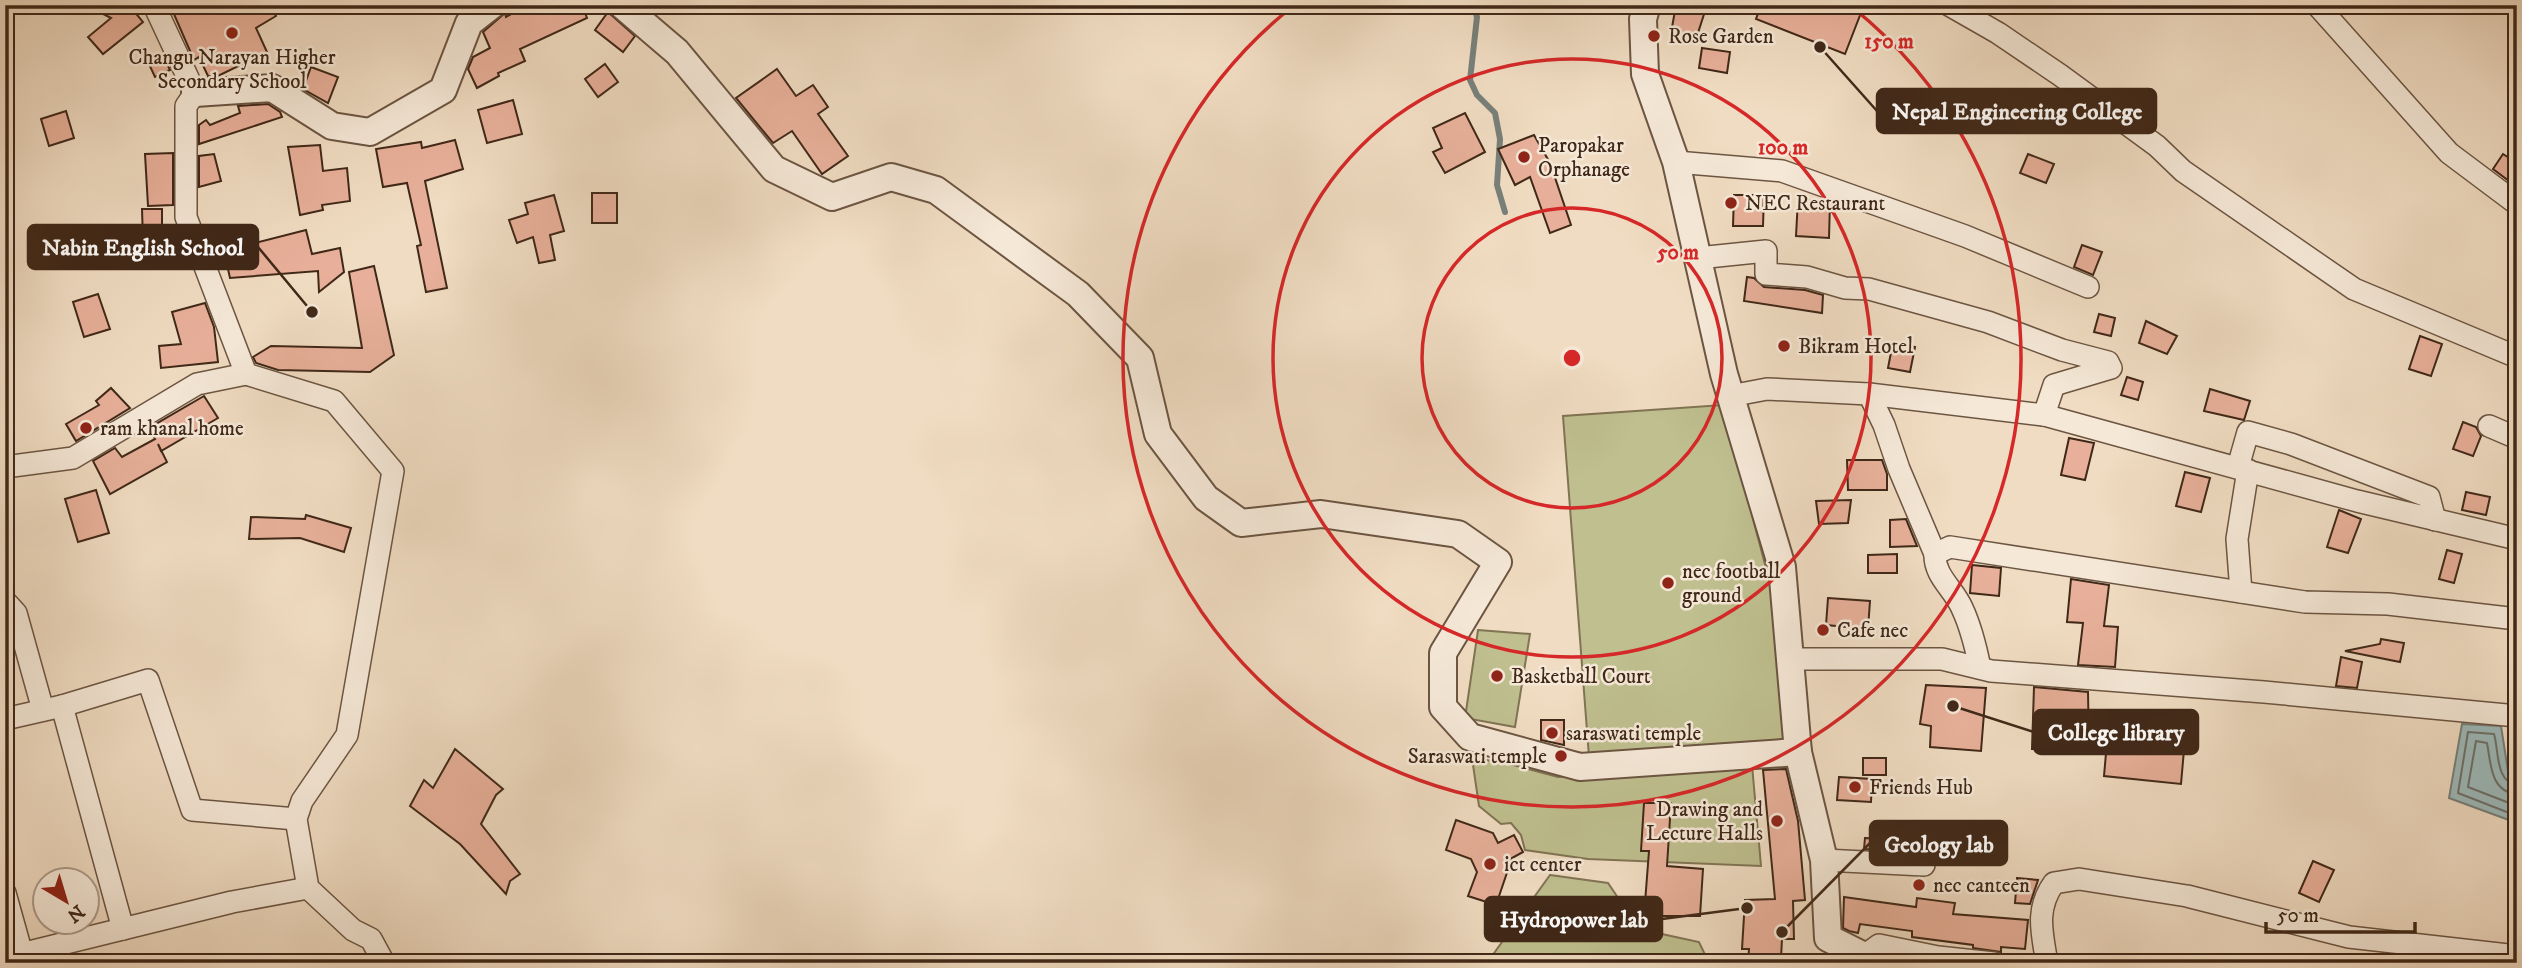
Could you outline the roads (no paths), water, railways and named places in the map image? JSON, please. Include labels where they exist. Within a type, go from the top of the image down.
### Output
[{"type":"street","points":[[195,93],[272,88],[332,126],[370,132],[443,90],[469,23],[492,5]]},
{"type":"street","points":[[622,5],[677,52],[774,169],[832,197],[891,177],[936,190],[1078,293],[1140,358],[1157,434],[1206,498],[1241,523],[1321,514],[1458,534],[1498,562],[1443,653],[1443,707],[1470,737],[1580,767],[1798,752]]},
{"type":"street","points":[[1647,5],[1643,19],[1645,74],[1676,162],[1730,396],[1782,567],[1798,752],[1824,860],[1828,938],[1866,959],[1879,944],[1938,957],[1994,963]]},
{"type":"street","points":[[1948,5],[1998,33],[2060,75],[2157,146],[2183,172],[2354,289],[2517,357]]},
{"type":"street","points":[[2318,5],[2449,153],[2517,204]]},
{"type":"street","points":[[153,8],[183,62],[195,93]]},
{"type":"street","points":[[195,93],[186,106],[186,217],[246,374]]},
{"type":"street","points":[[1676,162],[1782,171],[1965,236],[2088,287]]},
{"type":"street","points":[[1698,258],[1766,251],[1766,274],[1807,277],[1844,288],[1868,289],[1988,322],[2062,350],[2108,362],[2110,368],[2054,385],[2043,415]]},
{"type":"street","points":[[5,467],[73,458],[197,384],[246,374],[334,401],[393,471],[347,735],[302,801],[296,820],[308,888],[353,930],[371,939],[384,963]]},
{"type":"street","points":[[1730,396],[1767,389],[1869,394],[2043,415],[2435,520],[2517,539]]},
{"type":"street","points":[[1869,394],[1935,554],[1934,566],[1962,606],[1974,638],[1980,668]]},
{"type":"street","points":[[2489,426],[2517,438]]},
{"type":"street","points":[[2241,592],[2237,539],[2248,432],[2291,444],[2429,497],[2435,520]]},
{"type":"street","points":[[1935,554],[1950,547],[2305,602],[2388,604],[2517,619]]},
{"type":"street","points":[[5,601],[16,613],[52,708],[123,929]]},
{"type":"street","points":[[1790,659],[1900,662],[1942,659],[1980,668],[2517,716]]},
{"type":"street","points":[[5,719],[148,680],[192,810],[296,820]]},
{"type":"street","points":[[1824,860],[1924,865]]},
{"type":"street","points":[[2047,963],[2039,917],[2044,896],[2054,883],[2079,879],[2187,896],[2349,937],[2517,956]]},
{"type":"street","points":[[5,893],[14,956],[232,902],[308,888]]},
{"type":"water","points":[[2462,724],[2501,726],[2508,771],[2517,781],[2517,823],[2449,798]]},
{"type":"waterway","points":[[1473,5],[1477,17],[1470,80],[1477,95],[1495,113],[1500,139],[1497,185],[1505,212]]},
{"type":"place","name":"Changu Narayan Higher Secondary School","points":[[232,33]]},
{"type":"place","name":"Rose Garden","points":[[1654,36]]},
{"type":"place","name":"Nepal Engineering College","points":[[1820,47]]},
{"type":"place","name":"Paropakar Orphanage","points":[[1524,157]]},
{"type":"place","name":"NEC Restaurant","points":[[1731,203]]},
{"type":"place","name":"Nabin English School","points":[[312,312]]},
{"type":"place","name":"Bikram Hotel","points":[[1784,346]]},
{"type":"place","name":"ram khanal home","points":[[86,428]]},
{"type":"place","name":"nec football ground","points":[[1668,583]]},
{"type":"place","name":"Cafe nec","points":[[1823,630]]},
{"type":"place","name":"Basketball Court","points":[[1497,676]]},
{"type":"place","name":"College library","points":[[1953,706]]},
{"type":"place","name":"saraswati temple","points":[[1552,733]]},
{"type":"place","name":"Saraswati temple","points":[[1561,756]]},
{"type":"place","name":"Friends Hub","points":[[1855,787]]},
{"type":"place","name":"Drawing and Lecture Halls","points":[[1777,821]]},
{"type":"place","name":"ict center","points":[[1490,864]]},
{"type":"place","name":"nec canteen","points":[[1919,885]]},
{"type":"place","name":"Hydropower lab","points":[[1747,908]]},
{"type":"place","name":"Geology lab","points":[[1782,932]]}]
